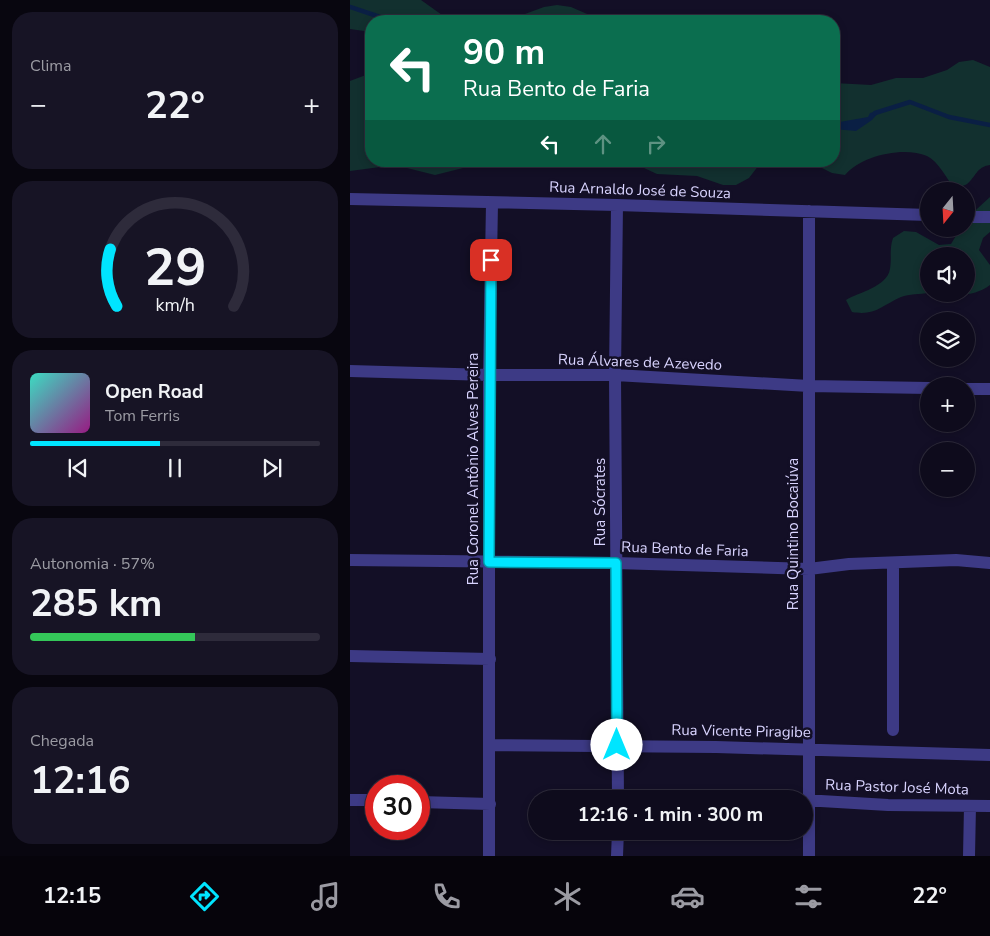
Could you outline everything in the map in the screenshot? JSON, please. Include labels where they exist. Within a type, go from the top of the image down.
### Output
[{"type":"street","name":"Rua Arnaldo José de Souza","points":[[350,199],[920,215]]},
{"type":"street","name":"Rua Coronel Antônio Alves Pereira","points":[[490,856],[489,375],[492,203]]},
{"type":"street","name":"Rua Sócrates","points":[[617,205],[615,375],[618,790]]},
{"type":"street","name":"Rua Quintino Bocaiúva","points":[[808,790],[810,749],[809,212]]},
{"type":"street","points":[[975,217],[990,217]]},
{"type":"street","name":"Rua Álvares de Azevedo","points":[[350,371],[489,375],[615,375],[809,386],[920,388]]},
{"type":"street","points":[[975,389],[990,389]]},
{"type":"street","name":"Rua Bento de Faria","points":[[350,560],[616,563],[810,569],[849,564],[956,560],[990,563]]},
{"type":"street","points":[[893,563],[893,730]]},
{"type":"street","points":[[350,656],[490,659]]},
{"type":"street","name":"Rua Vicente Piragibe","points":[[490,745],[617,745],[990,755]]},
{"type":"street","points":[[350,800],[365,800]]},
{"type":"street","name":"Rua Pastor José Mota","points":[[813,800],[990,806]]},
{"type":"street","points":[[430,802],[490,804]]},
{"type":"street","points":[[969,856],[970,806]]},
{"type":"street","points":[[617,856],[618,840]]},
{"type":"street","name":"Rua Quintino Bocaiúva","points":[[808,840],[809,856]]},
{"type":"green space","points":[[350,0],[421,0],[442,15],[365,15],[365,31],[350,29]]},
{"type":"green space","points":[[557,5],[571,7],[589,15],[522,15],[544,7]]},
{"type":"green space","points":[[973,60],[990,67],[990,165],[979,170],[969,182],[950,182],[931,158],[917,153],[895,153],[872,158],[852,168],[845,175],[832,173],[820,167],[840,167],[840,83],[871,85],[896,78],[923,78],[947,70],[959,62]]},
{"type":"green space","points":[[365,75],[365,167],[380,167],[350,171],[350,81]]},
{"type":"green space","points":[[403,167],[467,167],[435,175]]},
{"type":"green space","points":[[642,167],[757,167],[749,178],[736,185],[723,185],[697,176],[657,174]]},
{"type":"green space","points":[[990,197],[990,232],[983,238],[979,250],[990,265],[990,285],[975,292],[975,247],[920,247],[920,294],[901,297],[867,313],[852,312],[846,300],[878,285],[888,275],[893,238],[904,231],[916,232],[920,234],[920,238],[927,238],[939,245],[951,244],[955,238],[975,238],[975,211]]},
{"type":"water","points":[[881,110],[872,120],[856,131],[840,130],[840,122],[868,117],[870,113]]},
{"type":"waterway","points":[[350,7],[374,15]]},
{"type":"waterway","points":[[875,113],[910,102],[949,117],[990,125]]},
{"type":"route","points":[[491,260],[489,562],[616,563],[617,745]]}]
